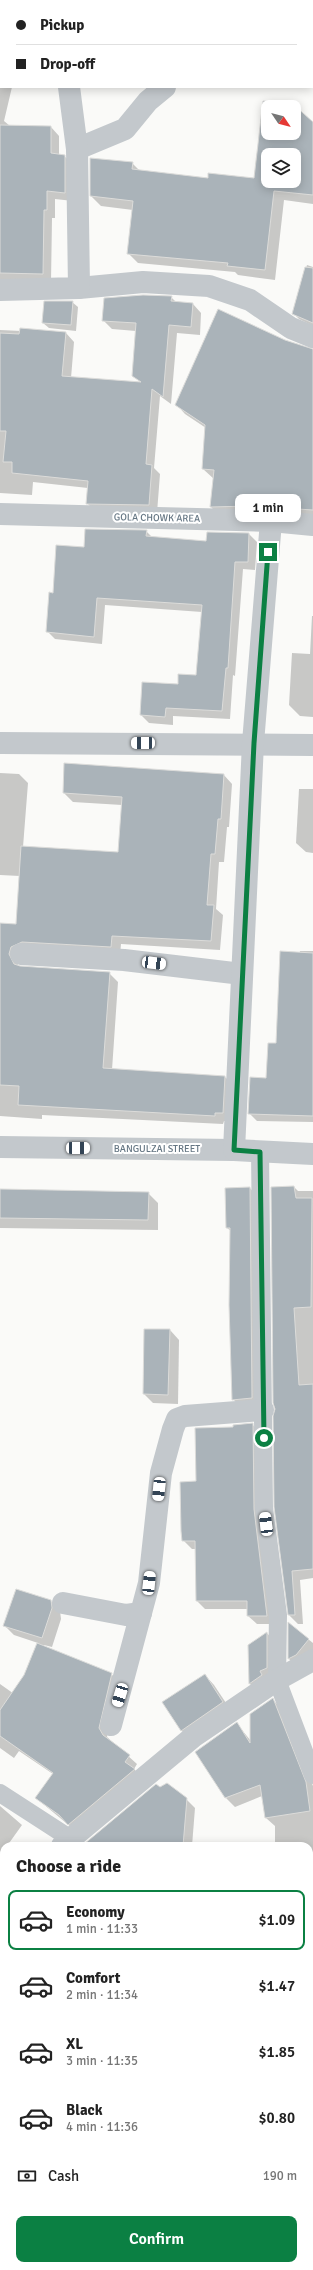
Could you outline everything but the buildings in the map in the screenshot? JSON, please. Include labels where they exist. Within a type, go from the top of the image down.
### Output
[{"type":"street","points":[[70,88],[77,149],[79,288]]},
{"type":"street","points":[[77,149],[126,129],[148,101],[164,88]]},
{"type":"street","points":[[0,290],[79,288],[143,282],[209,286],[250,300],[291,328],[313,337]]},
{"type":"street","name":"GOLA CHOWK AREA","points":[[0,514],[271,520],[313,525]]},
{"type":"street","points":[[234,1150],[254,743],[271,520]]},
{"type":"street","points":[[0,743],[254,743],[313,745]]},
{"type":"street","points":[[21,954],[124,960],[242,974]]},
{"type":"street","name":"BANGULZAI STREET","points":[[0,1148],[234,1150],[313,1154]]},
{"type":"street","points":[[111,1725],[149,1583],[161,1473],[177,1419],[185,1416],[263,1410]]},
{"type":"street","points":[[62,1603],[126,1615],[141,1613]]},
{"type":"street","points":[[67,1842],[194,1737],[277,1680],[313,1660]]},
{"type":"lane","points":[[260,1152],[264,1508],[278,1615],[277,1680],[313,1775]]},
{"type":"lane","points":[[0,1793],[67,1842]]},
{"type":"route","points":[[264,1438],[260,1152],[234,1150],[254,743],[268,552]]}]
